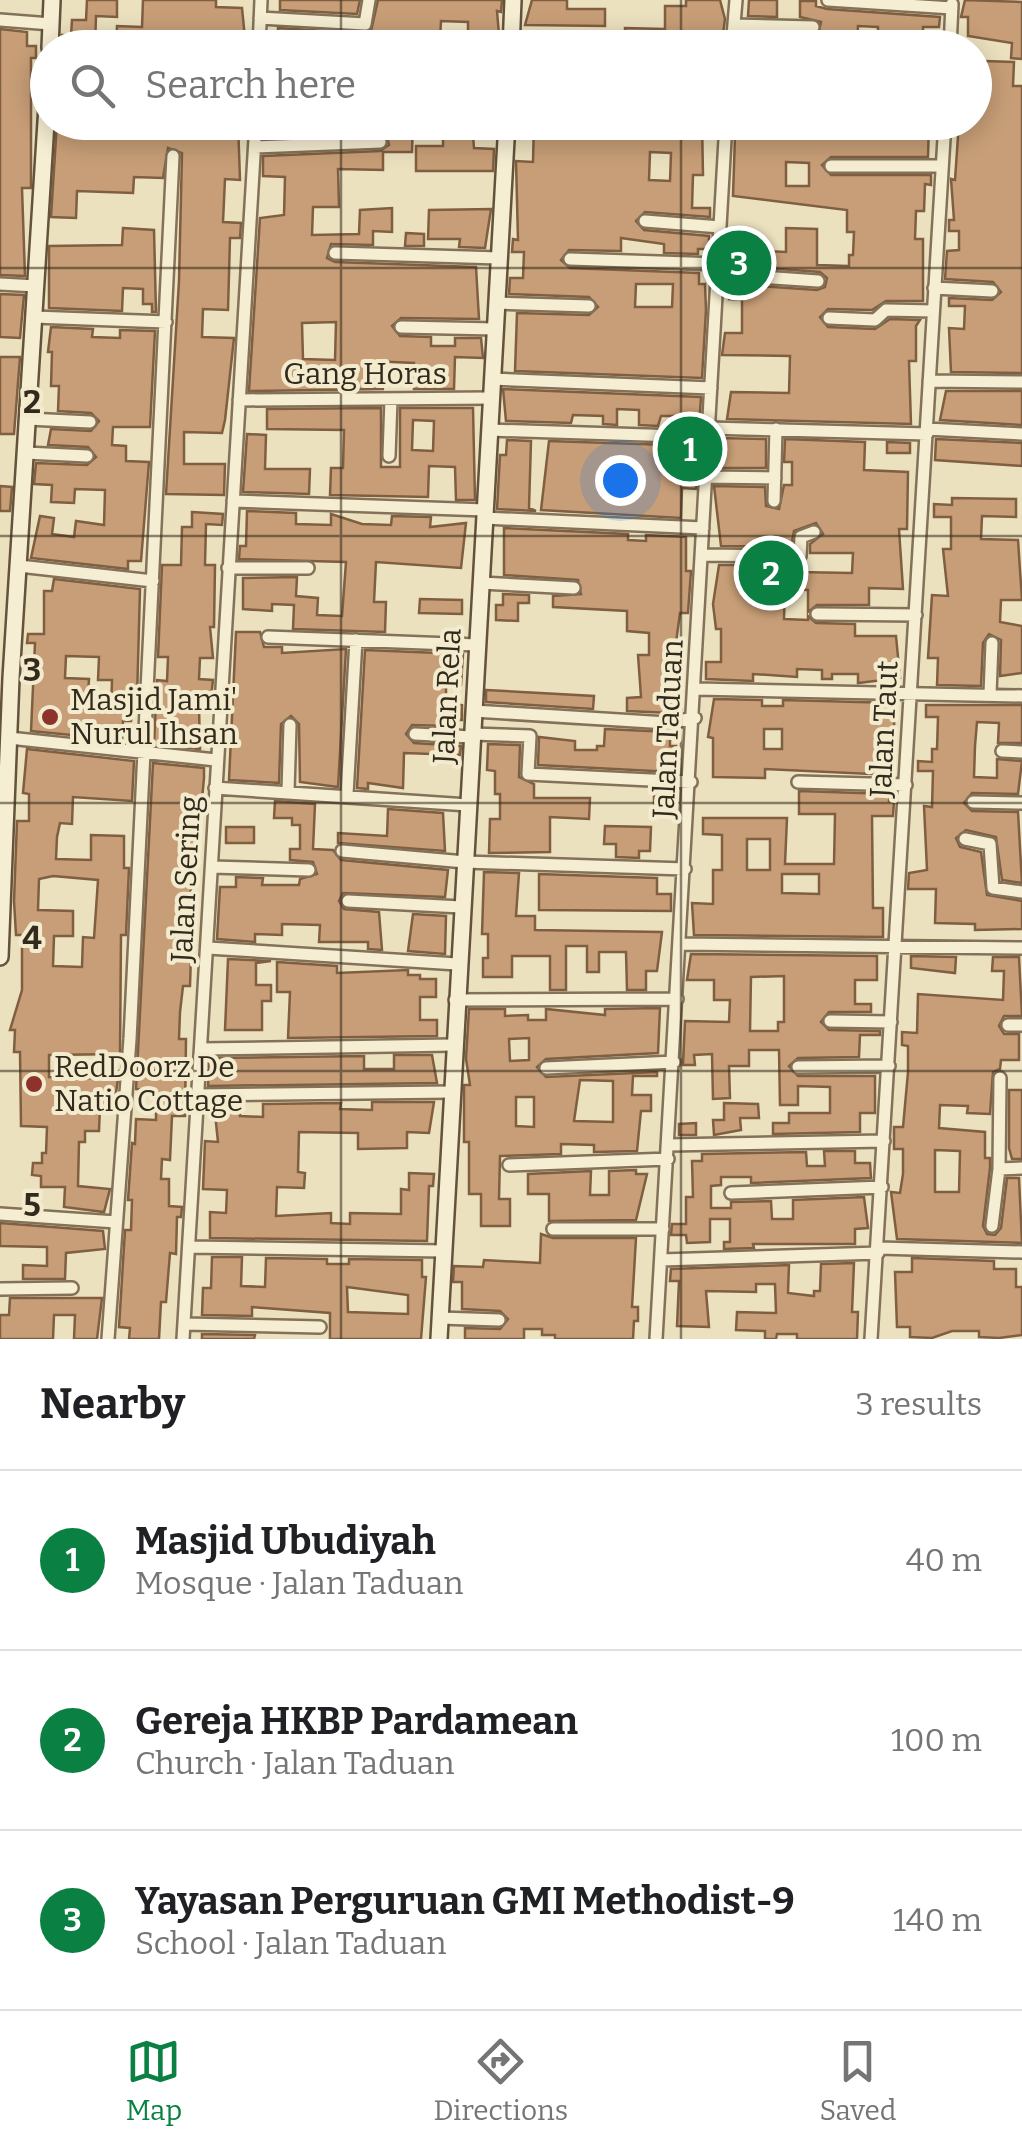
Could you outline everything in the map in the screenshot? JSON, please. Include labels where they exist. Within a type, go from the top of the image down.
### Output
[{"type":"street","points":[[51,30],[52,0]]},
{"type":"street","points":[[259,30],[261,0]]},
{"type":"street","points":[[260,18],[365,24],[369,0]]},
{"type":"street","points":[[512,30],[513,0]]},
{"type":"street","points":[[734,30],[736,0]]},
{"type":"street","points":[[828,0],[952,4],[951,30]]},
{"type":"street","points":[[0,20],[51,24]]},
{"type":"street","points":[[734,26],[812,27]]},
{"type":"street","points":[[0,957],[4,785],[9,738],[6,678],[19,566],[45,140]]},
{"type":"street","name":"Jalan Sering","points":[[182,1339],[255,140]]},
{"type":"street","name":"Jalan Rela","points":[[440,1339],[455,1000],[505,140]]},
{"type":"street","name":"Jalan Taduan","points":[[656,1339],[695,718],[725,140]]},
{"type":"street","name":"Jalan Taut","points":[[872,1339],[944,140]]},
{"type":"street","points":[[255,146],[380,142]]},
{"type":"street","points":[[108,1339],[145,752],[173,156]]},
{"type":"street","points":[[831,166],[942,166]]},
{"type":"street","points":[[645,221],[720,227]]},
{"type":"street","points":[[335,253],[499,258]]},
{"type":"street","points":[[570,259],[718,269],[818,281]]},
{"type":"street","points":[[0,284],[36,286]]},
{"type":"street","points":[[934,288],[992,291]]},
{"type":"street","points":[[496,303],[589,306]]},
{"type":"street","points":[[830,318],[876,320],[886,310],[934,311]]},
{"type":"street","points":[[34,318],[166,322]]},
{"type":"street","points":[[401,327],[495,329]]},
{"type":"street","points":[[492,379],[711,388]]},
{"type":"street","points":[[929,380],[1022,382]]},
{"type":"street","name":"Gang Horas","points":[[240,400],[491,398]]},
{"type":"street","points":[[389,456],[391,399]]},
{"type":"street","points":[[28,419],[90,422]]},
{"type":"street","points":[[489,430],[1022,434]]},
{"type":"street","points":[[774,501],[776,430]]},
{"type":"street","points":[[26,452],[87,456]]},
{"type":"street","points":[[706,477],[775,478]]},
{"type":"street","points":[[233,500],[703,528]]},
{"type":"street","points":[[702,555],[800,556],[803,534],[814,532]]},
{"type":"street","points":[[19,566],[153,581]]},
{"type":"street","points":[[228,568],[308,568]]},
{"type":"street","points":[[481,583],[574,588]]},
{"type":"street","points":[[816,614],[916,615]]},
{"type":"street","points":[[268,637],[477,644]]},
{"type":"street","points":[[346,794],[356,640]]},
{"type":"street","points":[[990,694],[992,643]]},
{"type":"street","points":[[696,689],[1022,696]]},
{"type":"street","points":[[474,711],[667,722],[695,718]]},
{"type":"street","points":[[288,790],[290,725]]},
{"type":"street","points":[[415,734],[530,736],[528,774],[691,782]]},
{"type":"street","points":[[9,738],[216,760]]},
{"type":"street","points":[[1002,751],[1022,752]]},
{"type":"street","points":[[798,782],[906,785]]},
{"type":"street","points":[[215,788],[468,805]]},
{"type":"street","points":[[972,802],[1022,803]]},
{"type":"street","points":[[966,839],[990,844],[993,888],[1022,892]]},
{"type":"street","points":[[342,851],[465,862],[686,870]]},
{"type":"street","points":[[212,866],[309,870]]},
{"type":"street","points":[[348,901],[462,907]]},
{"type":"street","points":[[681,944],[1022,948]]},
{"type":"street","points":[[208,948],[457,964]]},
{"type":"street","points":[[455,1000],[678,999]]},
{"type":"street","points":[[830,1021],[892,1022]]},
{"type":"street","points":[[1008,1025],[1022,1026]]},
{"type":"street","points":[[201,1049],[453,1045]]},
{"type":"street","points":[[546,1068],[674,1062]]},
{"type":"street","points":[[798,1067],[889,1066]]},
{"type":"street","points":[[992,1226],[999,1169],[1000,1078]]},
{"type":"street","points":[[198,1095],[452,1092]]},
{"type":"street","points":[[508,1164],[884,1140]]},
{"type":"street","points":[[999,1169],[1022,1168]]},
{"type":"street","points":[[731,1193],[882,1187]]},
{"type":"street","points":[[0,1214],[116,1222]]},
{"type":"street","points":[[553,1229],[663,1229]]},
{"type":"street","points":[[188,1247],[443,1252]]},
{"type":"street","points":[[661,1260],[879,1251],[1022,1252]]},
{"type":"street","points":[[0,1290],[72,1288]]},
{"type":"street","points":[[440,1318],[500,1320]]},
{"type":"street","points":[[184,1324],[320,1327]]},
{"type":"building","points":[[87,0],[117,0],[117,17],[96,16],[96,30],[71,30],[72,20],[86,20]]},
{"type":"building","points":[[143,0],[216,0],[216,7],[242,8],[244,30],[117,30],[117,26],[142,27]]},
{"type":"building","points":[[280,0],[360,0],[357,14],[280,10]]},
{"type":"building","points":[[378,0],[502,0],[501,12],[497,11],[499,30],[468,30],[468,22],[441,21],[441,30],[371,30]]},
{"type":"building","points":[[532,0],[567,0],[567,9],[605,9],[605,26],[525,25]]},
{"type":"building","points":[[686,0],[720,0],[723,30],[625,30],[665,29],[665,6],[686,6]]},
{"type":"building","points":[[749,0],[777,0],[777,17],[748,16]]},
{"type":"building","points":[[965,0],[1022,2],[1022,59],[1011,58],[1012,43],[992,40],[992,30],[968,30],[968,17],[961,17]]},
{"type":"building","points":[[800,1],[816,1],[816,6],[827,9],[940,17],[939,27],[923,30],[858,26],[858,30],[819,30],[821,22],[800,17]]},
{"type":"building","points":[[0,29],[27,32],[30,46],[31,188],[22,188],[25,276],[0,275]]},
{"type":"building","points":[[992,61],[1014,62],[1013,86],[1022,86],[1022,373],[951,372],[949,328],[964,329],[965,306],[949,306],[949,298],[992,300],[1001,292],[993,282],[945,279],[947,251],[959,250],[959,231],[949,231],[949,220],[954,220],[951,179],[955,180],[958,140],[992,140]]},
{"type":"building","points":[[56,140],[239,140],[240,180],[225,179],[223,222],[241,223],[240,238],[230,238],[228,310],[203,309],[202,337],[234,338],[225,420],[222,433],[184,432],[184,464],[225,464],[224,495],[166,494],[179,281],[182,153],[168,148],[163,178],[134,177],[133,193],[77,191],[76,218],[51,217]]},
{"type":"building","points":[[388,140],[412,140],[412,152],[383,152],[383,170],[338,169],[339,207],[313,207],[312,235],[359,234],[360,210],[392,208],[392,232],[373,231],[373,245],[331,244],[327,258],[335,262],[476,267],[479,319],[401,318],[392,326],[400,336],[431,337],[431,346],[455,346],[455,338],[481,338],[483,358],[455,357],[454,389],[414,389],[414,363],[371,361],[370,387],[384,389],[249,391],[260,218],[284,215],[285,177],[263,176],[263,156],[380,151],[389,145]],"holes":[[[336,322],[335,360],[303,359],[302,323]]]},
{"type":"building","points":[[443,140],[473,140],[474,148],[494,149],[493,171],[416,171],[416,146],[443,146]]},
{"type":"building","points":[[534,140],[702,140],[703,175],[693,175],[692,208],[710,208],[710,217],[645,212],[636,221],[644,230],[709,236],[709,249],[698,249],[698,254],[664,253],[664,244],[621,238],[621,251],[569,250],[561,260],[570,268],[699,273],[699,284],[705,284],[706,310],[702,378],[515,371],[517,313],[589,315],[598,307],[589,297],[509,294],[510,278],[523,278],[524,252],[512,252],[513,239],[518,240],[516,161],[533,162]],"holes":[[[650,152],[671,153],[670,181],[649,180]],[[636,284],[673,284],[672,307],[635,307]]]},
{"type":"building","points":[[735,140],[928,140],[928,157],[831,157],[822,165],[831,175],[931,175],[931,185],[925,184],[924,211],[916,211],[915,239],[923,239],[923,301],[886,301],[872,310],[828,309],[820,317],[828,327],[875,329],[890,319],[920,320],[916,326],[916,361],[909,361],[911,424],[727,419],[731,392],[789,393],[790,356],[722,355],[725,333],[742,333],[742,300],[729,299],[729,284],[817,290],[825,287],[827,278],[820,272],[765,268],[766,251],[786,252],[786,228],[817,229],[817,265],[849,266],[854,232],[847,232],[847,210],[733,196]],"holes":[[[786,162],[809,163],[809,186],[786,186]]]},
{"type":"building","points":[[491,209],[485,248],[459,247],[460,239],[428,239],[429,210]]},
{"type":"building","points":[[123,228],[154,230],[156,312],[152,312],[152,304],[143,304],[143,289],[123,288],[122,311],[49,308],[49,246],[122,245]]},
{"type":"building","points":[[406,233],[424,234],[424,246],[405,246]]},
{"type":"building","points":[[0,294],[24,295],[20,338],[0,337]]},
{"type":"building","points":[[51,327],[93,329],[92,337],[120,338],[120,330],[155,331],[150,427],[113,427],[112,445],[126,446],[126,461],[149,462],[141,561],[128,561],[128,569],[31,558],[40,516],[54,518],[52,534],[74,537],[76,521],[104,525],[105,490],[75,489],[74,503],[51,502],[52,485],[34,484],[36,463],[87,465],[96,457],[88,447],[48,445],[51,429],[91,431],[99,421],[91,413],[58,411],[59,386],[51,386],[52,352],[48,352]]},
{"type":"building","points":[[0,357],[20,357],[14,434],[0,434]]},
{"type":"building","points":[[503,389],[701,397],[699,427],[683,427],[683,416],[661,416],[658,426],[639,425],[639,410],[617,409],[617,425],[603,424],[603,416],[573,415],[571,423],[506,421]]},
{"type":"building","points":[[946,391],[1022,391],[1022,425],[940,420]]},
{"type":"building","points":[[381,408],[381,467],[400,467],[400,408],[473,408],[475,500],[456,500],[455,467],[429,466],[428,497],[330,495],[331,468],[343,468],[344,430],[267,429],[267,409]],"holes":[[[413,420],[434,421],[433,451],[412,450]]]},
{"type":"building","points":[[247,434],[266,435],[265,469],[310,469],[309,494],[243,492]]},
{"type":"building","points":[[718,438],[766,439],[766,468],[717,468]]},
{"type":"building","points":[[785,439],[865,442],[864,470],[908,472],[907,529],[899,529],[903,589],[869,588],[869,605],[817,605],[808,612],[808,590],[785,589],[784,619],[808,620],[808,616],[816,623],[855,624],[855,636],[896,636],[900,678],[858,683],[858,674],[832,674],[832,679],[822,679],[822,670],[797,669],[797,677],[753,674],[753,681],[706,679],[706,662],[721,662],[721,629],[716,629],[713,604],[719,565],[797,565],[797,572],[852,573],[853,553],[810,553],[810,544],[823,534],[816,523],[794,531],[791,547],[721,546],[714,486],[765,487],[766,506],[779,509],[784,485],[792,485],[792,462],[784,462]]},
{"type":"building","points":[[936,439],[1022,443],[1022,466],[935,460]]},
{"type":"building","points":[[507,440],[531,441],[529,508],[536,511],[497,509],[500,455],[506,455]]},
{"type":"building","points":[[549,441],[698,446],[696,489],[682,488],[681,518],[541,510]]},
{"type":"building","points":[[887,442],[910,443],[910,453],[887,453]]},
{"type":"building","points":[[0,486],[12,487],[10,511],[0,511]]},
{"type":"building","points":[[952,498],[1016,499],[1016,517],[982,516],[981,539],[1018,540],[1022,600],[1001,600],[1000,622],[1022,626],[1022,673],[1000,676],[1001,640],[989,634],[983,643],[981,686],[937,685],[938,658],[928,658],[932,595],[948,596],[943,549],[951,549],[951,517],[934,517],[934,504],[952,505]]},
{"type":"building","points":[[247,511],[296,513],[296,524],[331,525],[331,514],[362,524],[391,525],[392,516],[431,517],[430,527],[466,523],[461,568],[376,562],[374,602],[386,602],[385,632],[293,629],[294,605],[272,604],[272,611],[243,609],[243,578],[297,577],[296,596],[318,598],[317,615],[342,616],[346,562],[239,559],[240,546],[246,546]]},
{"type":"building","points":[[192,512],[223,514],[222,525],[206,524],[205,565],[215,565],[214,627],[210,627],[213,658],[200,658],[199,679],[213,680],[210,707],[199,707],[200,749],[154,744],[157,680],[167,681],[168,657],[158,657],[162,565],[181,565],[182,527],[192,527]]},
{"type":"building","points":[[504,528],[628,534],[628,540],[646,541],[646,535],[686,537],[686,571],[691,571],[688,613],[680,613],[675,650],[668,650],[667,675],[681,675],[681,696],[671,696],[671,713],[627,711],[627,698],[641,697],[638,655],[649,655],[649,633],[627,631],[627,611],[553,607],[553,596],[581,594],[578,580],[504,575]]},
{"type":"building","points":[[54,579],[140,589],[137,699],[131,721],[123,721],[122,741],[111,739],[108,728],[82,727],[81,736],[31,731],[35,643],[27,643],[28,634],[44,634],[44,591],[52,591]],"holes":[[[66,656],[99,657],[98,680],[112,680],[111,709],[87,709],[89,679],[65,678]]]},
{"type":"building","points":[[503,594],[529,595],[529,603],[518,603],[518,621],[496,620],[496,605],[503,605]]},
{"type":"building","points":[[420,599],[462,600],[462,614],[419,613]]},
{"type":"building","points":[[236,632],[260,632],[264,647],[282,647],[282,653],[346,649],[338,787],[300,782],[299,724],[291,716],[281,724],[279,783],[229,780]]},
{"type":"building","points":[[365,650],[463,654],[461,685],[446,684],[446,703],[462,705],[462,720],[449,720],[448,726],[412,725],[406,734],[414,743],[461,746],[460,755],[404,753],[403,788],[368,783],[368,789],[357,788]]},
{"type":"building","points":[[486,690],[594,696],[593,709],[486,702]]},
{"type":"building","points":[[714,699],[762,700],[762,706],[783,706],[783,700],[895,703],[892,775],[765,769],[765,778],[713,777],[713,738],[708,737]],"holes":[[[764,729],[782,729],[782,749],[764,749]]]},
{"type":"building","points":[[926,705],[1022,705],[1022,743],[998,743],[999,723],[977,722],[975,746],[974,777],[997,778],[997,759],[1022,761],[1018,794],[972,793],[964,803],[972,811],[1018,812],[1022,883],[1002,880],[996,837],[966,830],[956,838],[960,847],[981,852],[987,895],[1022,901],[1022,929],[975,930],[975,924],[935,923],[936,889],[908,889],[909,873],[927,870],[924,806],[932,807],[933,771],[918,771],[918,761],[932,762],[932,749],[937,749],[938,717],[926,717]]},
{"type":"building","points":[[605,729],[670,732],[670,746],[676,746],[672,772],[538,765],[539,737],[575,741],[575,750],[597,750],[597,746],[604,746]]},
{"type":"building","points":[[488,744],[520,745],[519,777],[534,784],[534,798],[590,798],[589,819],[550,817],[550,852],[489,853],[490,819],[500,819],[500,794],[495,794],[495,771],[487,770]]},
{"type":"building","points":[[27,749],[134,761],[132,801],[73,797],[72,824],[60,823],[57,837],[56,859],[91,860],[91,835],[124,836],[124,868],[129,868],[126,935],[121,935],[120,1054],[49,1055],[49,1077],[118,1079],[114,1107],[100,1107],[99,1131],[85,1131],[85,1142],[79,1142],[78,1186],[110,1189],[104,1212],[64,1207],[65,1187],[41,1187],[41,1176],[32,1175],[33,1163],[42,1163],[42,1153],[46,1153],[47,1127],[21,1126],[20,1052],[14,1052],[15,1030],[10,1030],[22,990],[22,935],[16,935],[14,901],[17,821],[29,821],[29,794],[23,793]],"holes":[[[53,876],[98,880],[94,938],[83,937],[82,967],[53,966],[54,936],[73,936],[73,911],[38,910],[39,879]]]},
{"type":"building","points":[[153,763],[204,768],[204,778],[196,864],[190,864],[192,922],[186,922],[185,955],[191,955],[190,986],[183,986],[180,1012],[179,1039],[186,1039],[185,1116],[172,1116],[170,1160],[162,1159],[161,1179],[169,1179],[169,1206],[182,1207],[181,1217],[177,1217],[176,1254],[170,1253],[166,1302],[161,1302],[159,1339],[129,1339],[130,1328],[119,1327],[125,1230],[131,1230],[132,1200],[128,1200],[132,1143],[135,1144],[136,1119],[156,1120],[156,1090],[136,1089]]},
{"type":"building","points":[[654,790],[674,791],[674,804],[654,803]]},
{"type":"building","points":[[799,791],[890,794],[889,801],[894,801],[893,816],[872,816],[873,908],[883,908],[883,937],[694,935],[692,903],[713,904],[713,870],[722,870],[722,835],[703,834],[703,818],[787,818],[785,864],[834,864],[835,814],[799,814]],"holes":[[[747,839],[770,839],[770,870],[747,870]],[[782,874],[819,874],[819,894],[782,893]]]},
{"type":"building","points":[[275,801],[315,804],[313,849],[333,850],[341,860],[448,870],[445,897],[343,893],[339,901],[344,909],[379,912],[382,950],[368,949],[368,942],[319,942],[320,925],[282,924],[282,935],[255,934],[255,942],[217,939],[220,887],[236,887],[236,877],[263,878],[262,885],[299,885],[300,879],[317,874],[313,862],[290,860],[290,849],[300,849],[300,825],[292,825],[292,818],[274,818]]},
{"type":"building","points":[[388,809],[443,813],[445,851],[338,843],[338,833],[387,836]]},
{"type":"building","points":[[605,826],[651,827],[650,851],[639,851],[639,858],[616,857],[616,844],[604,844]]},
{"type":"building","points":[[226,827],[254,827],[254,843],[226,843]]},
{"type":"building","points":[[484,872],[519,873],[516,916],[535,916],[535,930],[662,932],[657,971],[646,971],[646,990],[627,990],[626,952],[599,952],[599,972],[587,972],[587,946],[566,946],[566,990],[550,990],[550,956],[512,956],[512,977],[483,977],[483,958],[488,958],[488,934],[482,934]]},
{"type":"building","points":[[539,874],[657,878],[657,894],[671,894],[671,911],[539,910]]},
{"type":"building","points":[[413,914],[446,916],[445,954],[408,951]]},
{"type":"building","points":[[691,954],[877,956],[877,980],[855,980],[855,1004],[871,1004],[871,1012],[829,1012],[821,1022],[829,1030],[880,1031],[880,1035],[860,1035],[859,1057],[798,1058],[789,1066],[798,1076],[875,1076],[875,1113],[860,1113],[860,1132],[773,1134],[773,1123],[789,1123],[789,1113],[830,1113],[830,1087],[798,1086],[798,1105],[780,1105],[779,1050],[749,1050],[749,1066],[729,1066],[730,1098],[713,1099],[712,1054],[694,1055],[695,1065],[683,1065],[685,1021],[729,1022],[730,1000],[714,1000],[714,980],[687,980]],"holes":[[[784,976],[784,1022],[778,1022],[778,1031],[750,1031],[751,977]]]},
{"type":"building","points":[[911,956],[956,957],[955,973],[911,968]]},
{"type":"building","points":[[993,957],[1019,957],[1022,1016],[1004,1016],[999,1026],[1004,1034],[1019,1034],[1019,1060],[1001,1060],[1000,1069],[993,1072],[990,1114],[967,1113],[968,1106],[940,1105],[939,1128],[985,1132],[985,1158],[990,1158],[983,1226],[987,1234],[995,1235],[1001,1228],[1007,1178],[1019,1178],[1022,1243],[897,1239],[891,1192],[900,1193],[903,1174],[903,1149],[894,1149],[894,1127],[903,1127],[908,1072],[908,1046],[902,1045],[902,1032],[917,1033],[918,994],[1003,1000],[1004,971],[992,971]],"holes":[[[935,1150],[960,1151],[959,1192],[935,1192]]]},
{"type":"building","points":[[228,959],[271,961],[256,963],[256,985],[271,985],[271,1001],[262,1001],[262,1030],[225,1030]]},
{"type":"building","points":[[277,962],[337,966],[337,973],[408,970],[408,975],[420,975],[420,979],[436,979],[436,997],[420,997],[420,1020],[437,1020],[437,1036],[288,1038],[290,992],[277,992]]},
{"type":"building","points":[[660,1008],[658,1053],[546,1059],[537,1067],[546,1077],[657,1072],[657,1076],[633,1076],[632,1095],[651,1095],[651,1111],[641,1111],[637,1151],[594,1152],[594,1145],[561,1144],[561,1154],[500,1156],[499,1199],[510,1199],[510,1226],[481,1226],[481,1194],[469,1194],[469,1142],[464,1142],[464,1085],[470,1085],[466,1059],[469,1009],[505,1009],[505,1016],[528,1015],[528,1020],[546,1020],[546,1009],[605,1015],[605,1009]],"holes":[[[529,1038],[529,1060],[510,1061],[509,1039]],[[580,1080],[613,1081],[613,1122],[574,1121]],[[516,1097],[534,1097],[534,1127],[516,1126]]]},
{"type":"building","points":[[394,1055],[432,1055],[437,1083],[208,1086],[209,1058],[364,1056],[364,1069],[394,1069]]},
{"type":"building","points":[[1009,1090],[1022,1090],[1022,1159],[1012,1159],[1009,1148]]},
{"type":"building","points":[[372,1102],[434,1102],[429,1133],[407,1132],[407,1148],[358,1149],[358,1133],[299,1132],[298,1172],[305,1173],[304,1188],[277,1187],[276,1216],[331,1213],[331,1223],[350,1224],[350,1213],[401,1214],[401,1189],[409,1190],[409,1173],[434,1174],[433,1186],[429,1186],[427,1241],[210,1238],[210,1212],[226,1213],[227,1190],[203,1189],[205,1141],[218,1142],[214,1104],[240,1104],[240,1116],[263,1117],[263,1104],[341,1103],[340,1109],[372,1110]]},
{"type":"building","points":[[724,1103],[758,1104],[759,1118],[740,1118],[741,1130],[714,1135],[713,1120],[724,1120]]},
{"type":"building","points":[[696,1123],[696,1135],[679,1135],[679,1124]]},
{"type":"building","points":[[824,1151],[855,1151],[855,1163],[870,1163],[871,1178],[751,1183],[751,1177],[721,1177],[721,1185],[711,1186],[711,1208],[731,1208],[731,1202],[771,1201],[772,1219],[793,1219],[793,1200],[864,1197],[868,1228],[855,1229],[855,1244],[753,1244],[754,1248],[724,1249],[724,1242],[730,1242],[730,1219],[710,1219],[710,1242],[687,1243],[686,1235],[671,1235],[672,1224],[686,1224],[686,1197],[693,1197],[692,1161],[702,1161],[702,1154],[806,1152],[807,1166],[825,1166]]},
{"type":"building","points":[[636,1170],[636,1174],[647,1174],[636,1220],[549,1221],[549,1194],[528,1194],[528,1174],[591,1171],[590,1195],[609,1195],[609,1171]]},
{"type":"building","points":[[0,1223],[103,1231],[105,1249],[66,1253],[65,1279],[23,1279],[23,1265],[47,1266],[47,1247],[0,1246]]},
{"type":"building","points":[[541,1234],[553,1238],[636,1238],[632,1307],[638,1307],[638,1321],[634,1321],[633,1339],[555,1339],[555,1335],[542,1335],[542,1329],[524,1329],[524,1339],[465,1339],[465,1328],[500,1329],[508,1319],[500,1311],[462,1309],[462,1282],[453,1282],[454,1266],[483,1267],[484,1260],[540,1263]]},
{"type":"building","points":[[212,1257],[242,1257],[241,1286],[265,1287],[266,1258],[327,1259],[327,1264],[349,1264],[349,1259],[422,1260],[422,1277],[426,1277],[421,1339],[330,1339],[330,1313],[252,1307],[252,1316],[202,1315],[203,1288],[211,1288]],"holes":[[[347,1287],[408,1295],[408,1314],[348,1312]]]},
{"type":"building","points":[[912,1258],[994,1261],[994,1269],[1016,1269],[1016,1287],[1022,1287],[1022,1335],[979,1337],[979,1331],[952,1331],[932,1338],[910,1337],[910,1327],[897,1327],[895,1272],[912,1272]]},
{"type":"building","points":[[854,1263],[852,1312],[858,1312],[857,1339],[797,1339],[797,1334],[777,1334],[776,1339],[765,1339],[765,1331],[736,1330],[737,1312],[776,1313],[775,1284],[756,1284],[756,1292],[706,1291],[709,1327],[677,1326],[679,1281],[670,1281],[671,1269],[789,1265],[788,1293],[814,1296],[814,1291],[820,1291],[821,1264]]},
{"type":"building","points":[[10,1298],[102,1298],[97,1339],[74,1339],[75,1315],[54,1315],[53,1339],[0,1339],[0,1315],[9,1315]]},
{"type":"building","points":[[202,1334],[255,1335],[254,1339],[202,1339]]},
{"type":"place","name":"Yayasan Perguruan GMI Methodist-9","points":[[739,263]]},
{"type":"place","name":"Masjid Ubudiyah","points":[[690,449]]},
{"type":"place","name":"Gereja HKBP Pardamean","points":[[771,573]]},
{"type":"place","name":"Masjid Jami' Nurul Ihsan","points":[[50,717]]},
{"type":"place","name":"RedDoorz De Natio Cottage","points":[[34,1084]]}]
